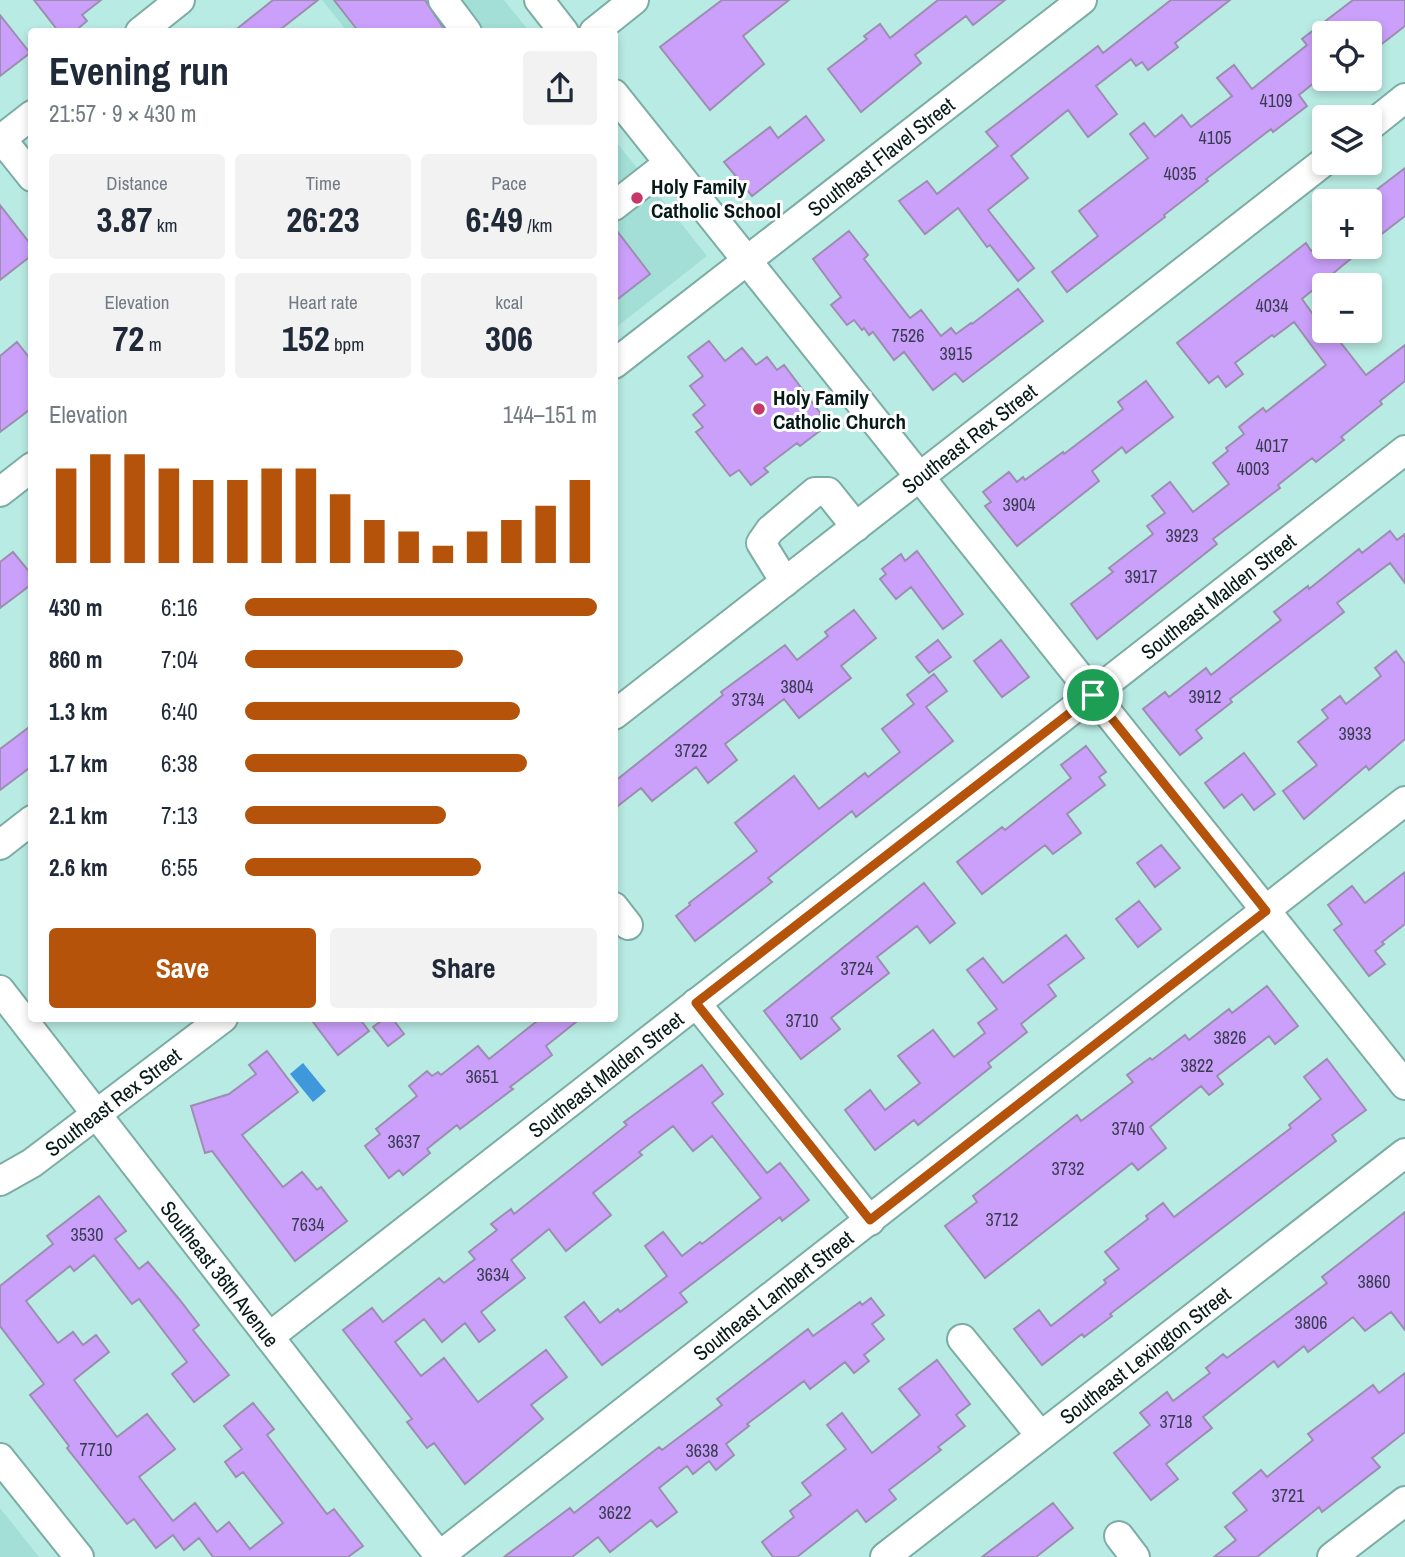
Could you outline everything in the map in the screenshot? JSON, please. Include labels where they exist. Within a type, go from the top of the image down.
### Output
[{"type":"street","points":[[145,28],[180,0]]},
{"type":"street","points":[[443,0],[464,28]]},
{"type":"street","points":[[539,0],[561,28]]},
{"type":"street","points":[[599,28],[634,0]]},
{"type":"street","name":"Southeast Flavel Street","points":[[618,361],[1082,0]]},
{"type":"street","points":[[618,99],[1405,1085]]},
{"type":"street","points":[[1382,117],[1405,99]]},
{"type":"street","points":[[28,118],[0,139],[28,172]]},
{"type":"street","points":[[618,198],[669,163]]},
{"type":"street","name":"Southeast Rex Street","points":[[618,712],[1312,171]]},
{"type":"street","name":"Southeast Malden Street","points":[[269,1337],[1405,450]]},
{"type":"street","points":[[0,492],[28,470]]},
{"type":"street","points":[[785,582],[761,543],[770,530],[815,492],[828,492],[856,527]]},
{"type":"street","name":"Southeast Lambert Street","points":[[439,1557],[1405,802]]},
{"type":"street","points":[[0,845],[28,823]]},
{"type":"street","name":"Southeast 36th Avenue","points":[[0,990],[439,1557]]},
{"type":"street","points":[[696,1003],[870,1220]]},
{"type":"street","name":"Southeast Rex Street","points":[[0,1181],[32,1163],[218,1022]]},
{"type":"street","name":"Southeast Lexington Street","points":[[885,1557],[1405,1153]]},
{"type":"street","points":[[962,1339],[1040,1435]]},
{"type":"street","points":[[0,1458],[79,1557]]},
{"type":"street","points":[[1332,1557],[1405,1501]]},
{"type":"shaded area","points":[[322,0],[504,0],[527,28],[345,28]]},
{"type":"shaded area","name":"Holy Family Catholic School","points":[[618,144],[707,256],[618,326]]},
{"type":"shaded area","points":[[0,1508],[39,1557],[0,1557]]},
{"type":"water","points":[[303,1063],[326,1091],[313,1102],[290,1074]]},
{"type":"building","points":[[34,0],[101,0],[82,15],[87,21],[79,28],[56,28]]},
{"type":"building","points":[[273,0],[318,0],[282,28],[238,28]]},
{"type":"building","points":[[334,0],[425,0],[443,28],[356,28]]},
{"type":"building","points":[[722,0],[789,0],[743,36],[764,64],[710,110],[660,47]]},
{"type":"building","points":[[938,0],[1005,0],[973,25],[966,16],[915,55],[921,63],[861,112],[828,69],[867,39],[864,36],[880,24],[890,38]]},
{"type":"building","points":[[1171,0],[1230,0],[1175,43],[1178,47],[1148,70],[1142,62],[1136,66],[1131,59],[1096,86],[1117,114],[1088,137],[1068,110],[1011,156],[1028,178],[988,210],[1034,268],[1018,281],[990,245],[987,247],[958,208],[925,234],[899,201],[927,181],[937,194],[998,146],[986,132],[1098,46],[1103,53]]},
{"type":"building","points":[[1353,0],[1405,0],[1405,26],[1382,44],[1382,21],[1326,21]]},
{"type":"building","points":[[0,15],[28,50],[28,55],[0,76]]},
{"type":"building","points":[[1312,31],[1312,84],[1299,95],[1307,106],[1273,132],[1271,129],[1206,179],[1208,181],[1164,215],[1165,217],[1067,292],[1052,272],[1098,236],[1079,211],[1148,158],[1130,134],[1144,123],[1155,137],[1182,115],[1191,127],[1232,96],[1217,78],[1234,65],[1252,89],[1307,45],[1302,39]]},
{"type":"building","points":[[806,116],[824,140],[752,196],[724,162],[770,127],[778,138]]},
{"type":"building","points":[[1405,168],[1405,216],[1382,234],[1382,189],[1378,189]]},
{"type":"building","points":[[0,205],[28,241],[28,258],[0,280]]},
{"type":"building","points":[[849,231],[868,255],[864,259],[910,318],[921,310],[941,336],[951,328],[956,334],[1018,289],[1043,321],[963,382],[955,373],[933,390],[904,352],[894,360],[873,332],[869,335],[854,320],[847,325],[831,305],[841,297],[813,259]]},
{"type":"building","name":"Holy Family Catholic School","points":[[618,232],[650,274],[618,299]]},
{"type":"building","points":[[1306,243],[1312,250],[1312,259],[1350,259],[1334,273],[1312,273],[1312,291],[1302,299],[1312,313],[1312,343],[1341,343],[1366,375],[1405,345],[1405,381],[1380,401],[1382,404],[1341,437],[1344,440],[1316,462],[1312,458],[1278,485],[1280,488],[1213,539],[1217,544],[1097,639],[1071,604],[1113,572],[1109,568],[1153,534],[1147,526],[1165,513],[1152,496],[1170,482],[1193,512],[1229,484],[1213,463],[1244,434],[1239,427],[1263,408],[1266,412],[1326,365],[1294,322],[1235,363],[1243,374],[1226,387],[1218,376],[1209,383],[1177,343]]},
{"type":"building","name":"Holy Family Catholic Church","points":[[709,341],[725,361],[742,348],[756,365],[767,357],[777,370],[784,365],[821,414],[813,420],[821,430],[800,446],[797,443],[764,468],[768,472],[751,485],[739,470],[730,476],[696,432],[703,427],[693,415],[705,405],[690,386],[703,376],[688,357]]},
{"type":"building","points":[[17,342],[28,356],[28,411],[0,432],[0,356]]},
{"type":"building","points":[[1146,381],[1173,417],[1126,453],[1122,447],[1092,471],[1099,481],[1017,546],[985,506],[991,502],[983,492],[1009,472],[1017,482],[1023,477],[1025,480],[1063,452],[1064,454],[1123,409],[1118,402]]},
{"type":"building","points":[[1390,531],[1397,540],[1405,534],[1405,583],[1390,563],[1337,603],[1344,612],[1230,699],[1232,702],[1196,730],[1202,738],[1180,755],[1143,709],[1165,692],[1169,697],[1206,668],[1211,675],[1281,620],[1274,612],[1308,586],[1309,589],[1359,549],[1362,553]]},
{"type":"building","points":[[917,551],[963,614],[943,629],[911,587],[896,599],[880,579],[886,574],[882,569],[901,554],[905,561]]},
{"type":"building","points":[[13,552],[28,570],[28,587],[0,608],[0,562]]},
{"type":"building","points":[[854,610],[876,638],[841,666],[851,678],[799,718],[784,699],[725,744],[737,760],[708,783],[696,767],[652,801],[641,788],[618,806],[618,779],[723,695],[721,692],[785,645],[797,660],[828,636],[825,632]]},
{"type":"building","points":[[938,640],[951,657],[929,673],[916,657]]},
{"type":"building","points":[[1001,640],[1029,677],[1002,697],[974,661]]},
{"type":"building","points":[[1396,651],[1405,664],[1405,739],[1369,770],[1366,766],[1304,819],[1283,791],[1317,765],[1298,742],[1328,718],[1322,710],[1340,696],[1346,704],[1381,676],[1375,668]]},
{"type":"building","points":[[934,674],[947,691],[926,707],[953,741],[856,817],[852,811],[768,878],[772,882],[695,941],[676,916],[757,851],[735,823],[794,776],[819,809],[865,773],[868,777],[900,752],[882,729],[914,704],[907,695]]},
{"type":"building","points":[[28,728],[28,769],[0,790],[0,749]]},
{"type":"building","points":[[1086,746],[1106,772],[1099,777],[1105,785],[1067,814],[1081,833],[1053,854],[1045,845],[982,894],[957,862],[1002,827],[1005,830],[1071,778],[1061,765]]},
{"type":"building","points":[[1244,753],[1275,794],[1254,810],[1242,794],[1224,808],[1205,783]]},
{"type":"building","points":[[1161,845],[1180,868],[1155,887],[1137,863]]},
{"type":"building","points":[[1405,872],[1405,924],[1375,951],[1385,964],[1369,976],[1334,930],[1342,924],[1328,905],[1352,886],[1365,903]]},
{"type":"building","points":[[924,883],[955,923],[930,943],[917,926],[877,957],[889,973],[831,1018],[840,1029],[801,1059],[764,1011]]},
{"type":"building","points":[[1139,901],[1161,929],[1138,947],[1116,919]]},
{"type":"building","points":[[1066,935],[1084,958],[1048,985],[1056,996],[1021,1024],[1027,1032],[988,1063],[991,1067],[918,1125],[914,1120],[875,1150],[845,1110],[870,1090],[885,1110],[920,1083],[898,1056],[933,1030],[954,1057],[985,1033],[978,1023],[997,1009],[967,970],[983,958],[1003,983]]},
{"type":"building","points":[[1267,986],[1298,1026],[1275,1044],[1269,1036],[1217,1076],[1223,1084],[1209,1095],[1201,1086],[1150,1127],[1166,1148],[1138,1170],[1132,1163],[985,1278],[945,1226],[977,1202],[973,1196],[1077,1115],[1081,1121],[1133,1082],[1127,1075],[1150,1058],[1152,1060],[1185,1035],[1189,1040],[1229,1009],[1232,1013]]},
{"type":"building","points":[[313,1022],[362,1022],[369,1031],[338,1055]]},
{"type":"building","points":[[380,1022],[395,1022],[404,1034],[388,1046],[373,1027]]},
{"type":"building","points":[[536,1022],[576,1022],[546,1046],[552,1055],[510,1087],[513,1089],[460,1129],[457,1125],[427,1149],[430,1153],[403,1175],[399,1170],[389,1178],[365,1146],[380,1134],[376,1129],[417,1096],[409,1086],[427,1071],[432,1076],[438,1072],[441,1075],[478,1046],[489,1059]]},
{"type":"building","points":[[267,1051],[298,1092],[242,1135],[283,1187],[302,1172],[317,1190],[321,1187],[347,1221],[295,1261],[212,1151],[205,1153],[191,1106],[229,1094],[256,1074],[249,1065]]},
{"type":"building","points":[[1327,1059],[1366,1110],[1332,1135],[1336,1141],[1110,1314],[1112,1316],[1084,1337],[1082,1334],[1042,1365],[1014,1329],[1039,1310],[1051,1326],[1106,1283],[1104,1280],[1119,1269],[1105,1252],[1148,1219],[1146,1216],[1163,1203],[1174,1217],[1291,1128],[1289,1125],[1321,1099],[1304,1077]]},
{"type":"building","points":[[702,1065],[723,1094],[712,1103],[767,1173],[780,1163],[809,1200],[782,1221],[780,1217],[680,1293],[687,1302],[602,1365],[565,1317],[584,1302],[600,1323],[618,1309],[620,1312],[667,1276],[645,1246],[663,1232],[682,1256],[700,1242],[702,1244],[761,1198],[712,1136],[693,1151],[673,1126],[639,1152],[642,1155],[593,1193],[611,1215],[566,1251],[549,1229],[511,1260],[525,1278],[481,1312],[495,1330],[479,1342],[465,1323],[442,1342],[424,1319],[395,1342],[421,1376],[444,1358],[478,1402],[546,1350],[567,1377],[531,1405],[543,1419],[465,1484],[434,1443],[427,1448],[407,1422],[412,1419],[343,1330],[372,1308],[383,1322],[439,1278],[444,1283],[475,1259],[469,1252],[497,1230],[491,1224],[511,1209],[514,1214],[627,1125],[624,1122]]},
{"type":"building","points":[[99,1196],[126,1231],[115,1239],[139,1269],[148,1262],[199,1325],[193,1330],[229,1375],[194,1402],[172,1374],[187,1362],[139,1299],[132,1304],[94,1255],[74,1271],[70,1266],[26,1301],[58,1343],[73,1332],[83,1345],[96,1335],[109,1352],[74,1380],[117,1437],[147,1414],[175,1449],[139,1477],[173,1521],[195,1503],[217,1532],[229,1522],[250,1549],[283,1523],[243,1472],[236,1477],[225,1462],[242,1449],[224,1426],[253,1403],[274,1429],[267,1435],[327,1514],[334,1509],[363,1546],[348,1557],[213,1557],[199,1538],[184,1550],[173,1535],[156,1548],[134,1519],[127,1524],[67,1448],[69,1446],[30,1395],[44,1384],[0,1326],[0,1286],[53,1244],[47,1236]]},
{"type":"building","points":[[1405,1212],[1405,1330],[1391,1312],[1365,1331],[1353,1317],[1308,1352],[1304,1346],[1278,1367],[1274,1361],[1203,1417],[1212,1428],[1166,1464],[1178,1479],[1151,1500],[1114,1453],[1150,1425],[1140,1413],[1167,1392],[1173,1401],[1210,1373],[1206,1368],[1223,1354],[1227,1358],[1327,1283],[1322,1277]]},
{"type":"building","points":[[871,1298],[884,1315],[872,1324],[884,1339],[864,1355],[869,1361],[854,1373],[845,1362],[810,1389],[804,1381],[747,1424],[749,1426],[726,1444],[734,1455],[716,1470],[709,1461],[693,1474],[687,1466],[659,1488],[677,1512],[657,1527],[651,1520],[610,1552],[598,1537],[572,1557],[504,1557],[570,1508],[574,1513],[659,1447],[662,1450],[722,1405],[717,1399],[808,1329],[813,1336],[860,1302],[862,1305]]},
{"type":"building","points":[[937,1360],[970,1404],[956,1415],[965,1426],[938,1447],[941,1450],[889,1490],[896,1499],[866,1522],[857,1510],[797,1557],[773,1557],[762,1542],[794,1517],[790,1511],[811,1495],[802,1483],[846,1449],[827,1425],[842,1413],[872,1453],[920,1415],[899,1389]]},
{"type":"building","points":[[1405,1373],[1405,1432],[1372,1458],[1380,1467],[1322,1512],[1319,1507],[1257,1557],[1214,1557],[1236,1540],[1225,1527],[1247,1510],[1233,1493],[1261,1470],[1267,1477],[1313,1440],[1308,1434],[1373,1385],[1379,1393]]},
{"type":"building","points":[[1053,1503],[1073,1528],[1036,1557],[982,1557]]},
{"type":"place","name":"Holy Family Catholic School","points":[[637,198]]},
{"type":"place","name":"Holy Family Catholic Church","points":[[759,409]]},
{"type":"route","points":[[1093,695],[1266,911],[870,1220],[696,1003],[1093,695]]}]
